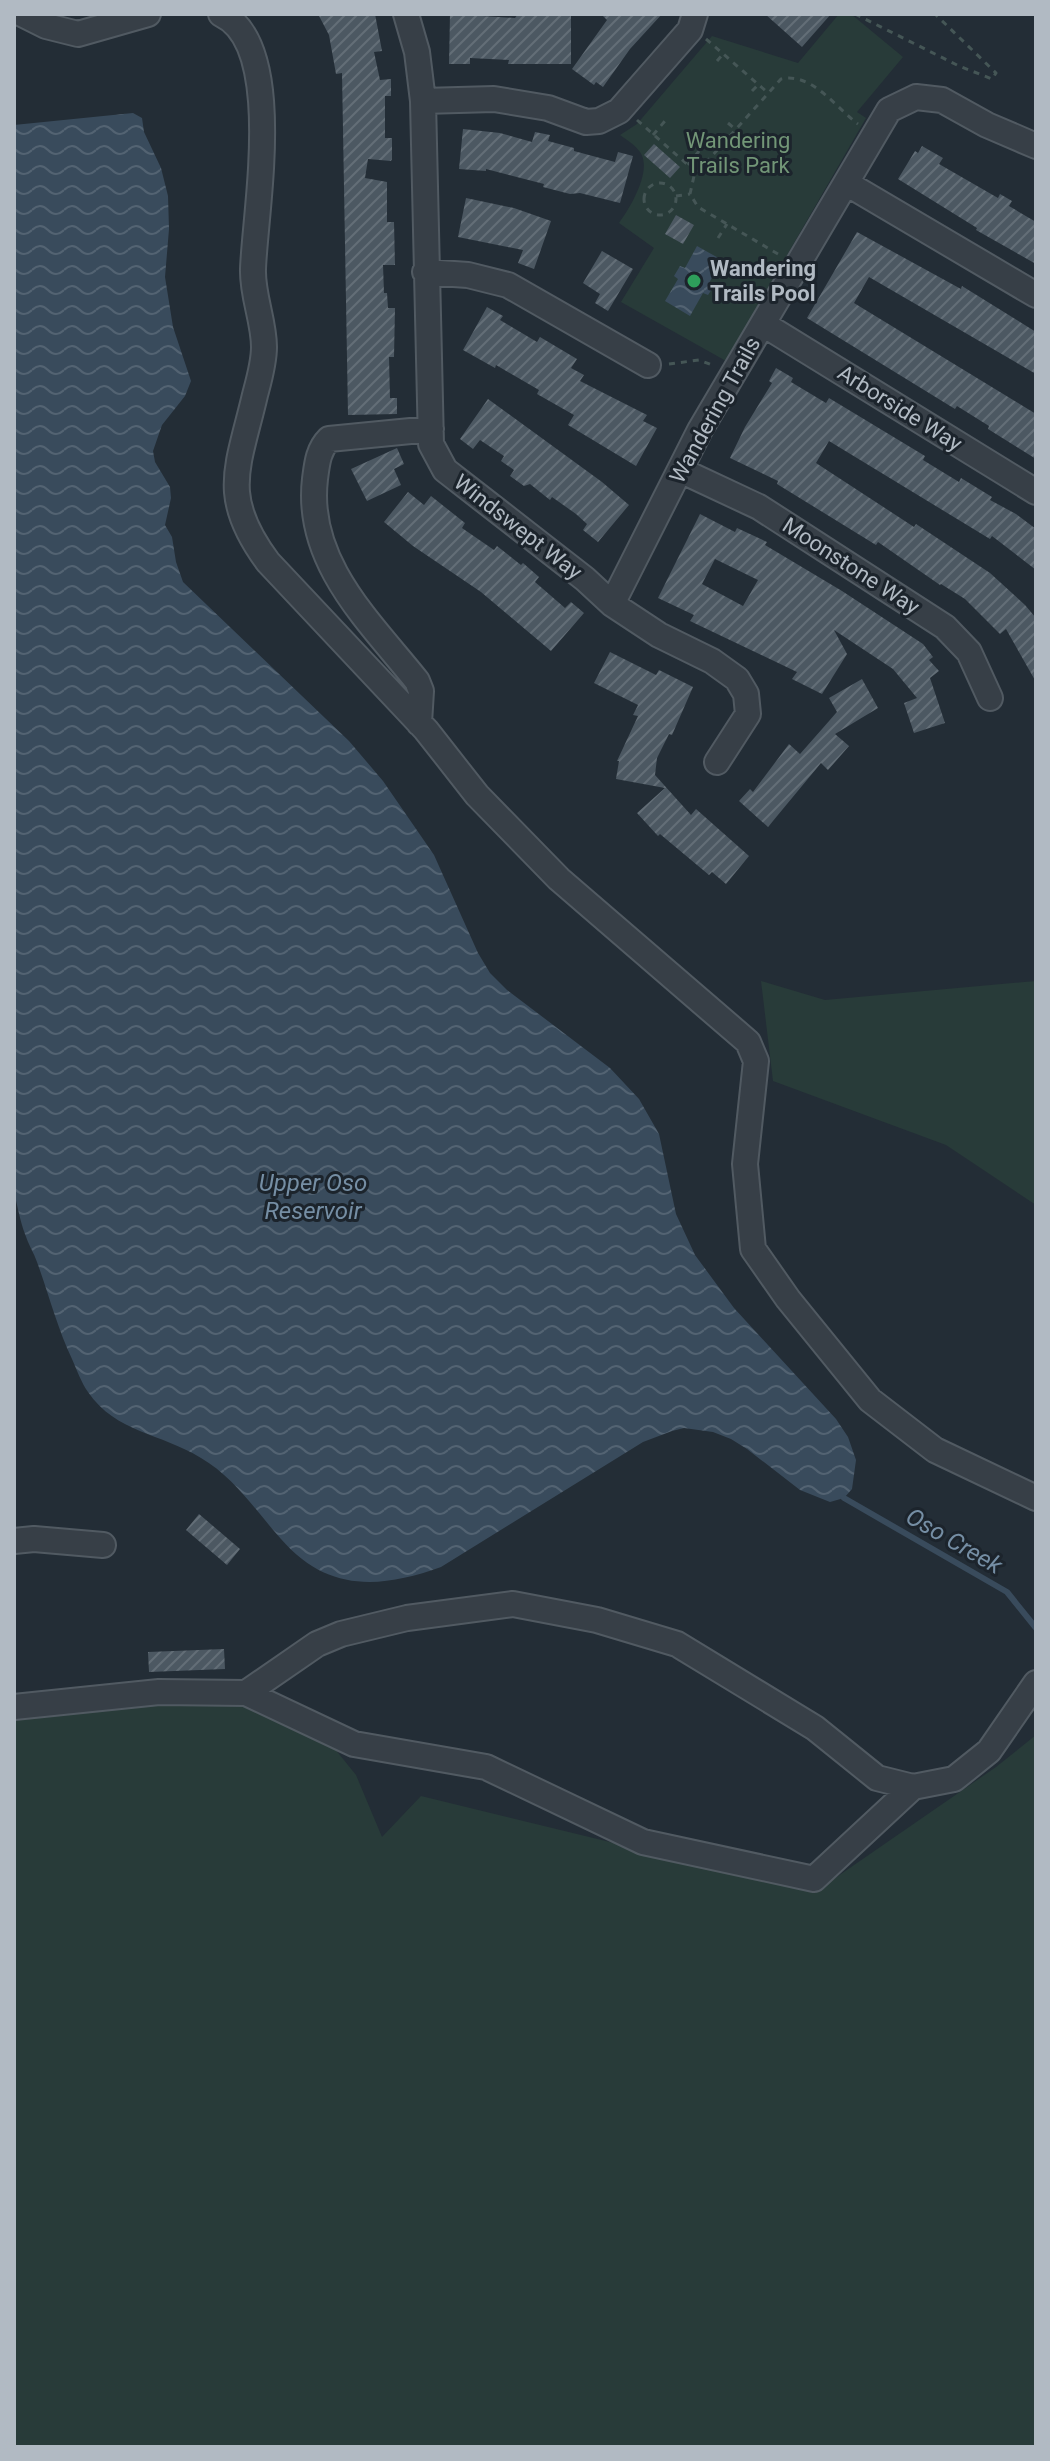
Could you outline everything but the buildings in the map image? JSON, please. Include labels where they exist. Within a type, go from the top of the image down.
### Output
[{"type":"street","points":[[22,14],[46,26],[78,34],[148,14]]},
{"type":"street","points":[[221,14],[231,19],[245,36],[255,57],[263,140],[252,273],[264,346],[236,477],[241,517],[251,539],[268,562],[419,723],[477,795],[559,879],[748,1042],[756,1061],[745,1164],[753,1249],[788,1299],[870,1400],[935,1450],[1036,1498]]},
{"type":"street","name":"Windswept Way","points":[[406,14],[417,52],[423,101],[431,444],[445,470],[585,579],[612,604],[659,635],[712,661],[737,679],[746,694],[748,714],[717,762]]},
{"type":"street","points":[[423,101],[494,99],[548,108],[586,122],[599,121],[623,107],[693,20]]},
{"type":"street","name":"Wandering Trails","points":[[612,604],[700,430],[889,110],[916,97],[942,100],[987,125],[1036,146]]},
{"type":"street","points":[[846,183],[1036,295]]},
{"type":"street","points":[[425,272],[468,275],[508,285],[648,365]]},
{"type":"street","name":"Arborside Way","points":[[763,324],[1036,492]]},
{"type":"street","points":[[419,723],[421,691],[417,681],[346,593],[329,564],[317,534],[314,487],[318,458],[329,439],[431,429]]},
{"type":"street","name":"Moonstone Way","points":[[680,470],[759,507],[945,627],[969,652],[990,698]]},
{"type":"street","points":[[14,1541],[34,1539],[103,1545]]},
{"type":"street","points":[[246,1693],[317,1644],[341,1634],[407,1618],[513,1604],[597,1620],[677,1644],[815,1728],[877,1778],[913,1787],[954,1779],[989,1751],[1036,1683]]},
{"type":"street","points":[[14,1707],[159,1692],[246,1693],[354,1744],[486,1767],[643,1842],[814,1879],[913,1787]]},
{"type":"path","points":[[855,14],[959,66],[992,79],[996,73],[935,14]]},
{"type":"path","points":[[693,20],[723,54],[767,92]]},
{"type":"path","points":[[717,61],[723,54]]},
{"type":"path","points":[[798,265],[698,207],[690,194],[692,180],[781,79],[803,79],[875,135]]},
{"type":"path","points":[[752,91],[758,85]]},
{"type":"path","points":[[623,107],[697,173]]},
{"type":"path","points":[[653,135],[665,121]]},
{"type":"path","points":[[728,123],[735,129]]},
{"type":"path","points":[[688,165],[699,151]]},
{"type":"path","points":[[656,183],[671,187],[676,196],[674,206],[667,213],[652,212],[645,204],[648,189],[656,183]]},
{"type":"path","points":[[676,196],[690,194]]},
{"type":"path","points":[[718,238],[727,224]]},
{"type":"green space","name":"Wandering Trails Park","points":[[839,14],[851,14],[903,57],[857,112],[866,118],[726,361],[621,302],[654,248],[619,223],[638,189],[644,169],[640,152],[620,135],[637,124],[712,36],[798,63]]},
{"type":"green space","points":[[761,981],[825,1000],[1036,981],[1036,1205],[946,1145],[773,1081]]},
{"type":"green space","points":[[241,1700],[335,1749],[356,1775],[382,1837],[421,1796],[815,1892],[996,1767],[1036,1735],[1036,2447],[14,2447],[14,1719],[108,1711],[151,1702]]},
{"type":"water","name":"Upper Oso Reservoir","points":[[133,113],[142,118],[144,132],[161,168],[168,196],[165,277],[173,327],[191,381],[185,396],[162,425],[153,451],[155,462],[170,487],[171,498],[165,525],[172,537],[183,582],[349,741],[383,781],[434,855],[490,973],[507,990],[610,1068],[639,1099],[659,1134],[676,1214],[695,1255],[734,1308],[836,1419],[848,1437],[856,1460],[852,1489],[844,1498],[830,1502],[800,1490],[731,1439],[713,1432],[684,1428],[643,1442],[441,1567],[397,1579],[355,1581],[317,1569],[299,1556],[213,1466],[112,1416],[99,1406],[83,1384],[26,1238],[14,1193],[14,125]]},
{"type":"water","name":"Wandering Trails Pool","points":[[697,246],[722,260],[709,283],[714,286],[708,295],[703,293],[690,316],[665,301],[678,279],[674,276],[680,266],[685,268]]},
{"type":"waterway","name":"Oso Creek","points":[[844,1498],[1007,1592],[1036,1628]]},
{"type":"place","name":"Wandering Trails Pool","points":[[694,281]]}]
